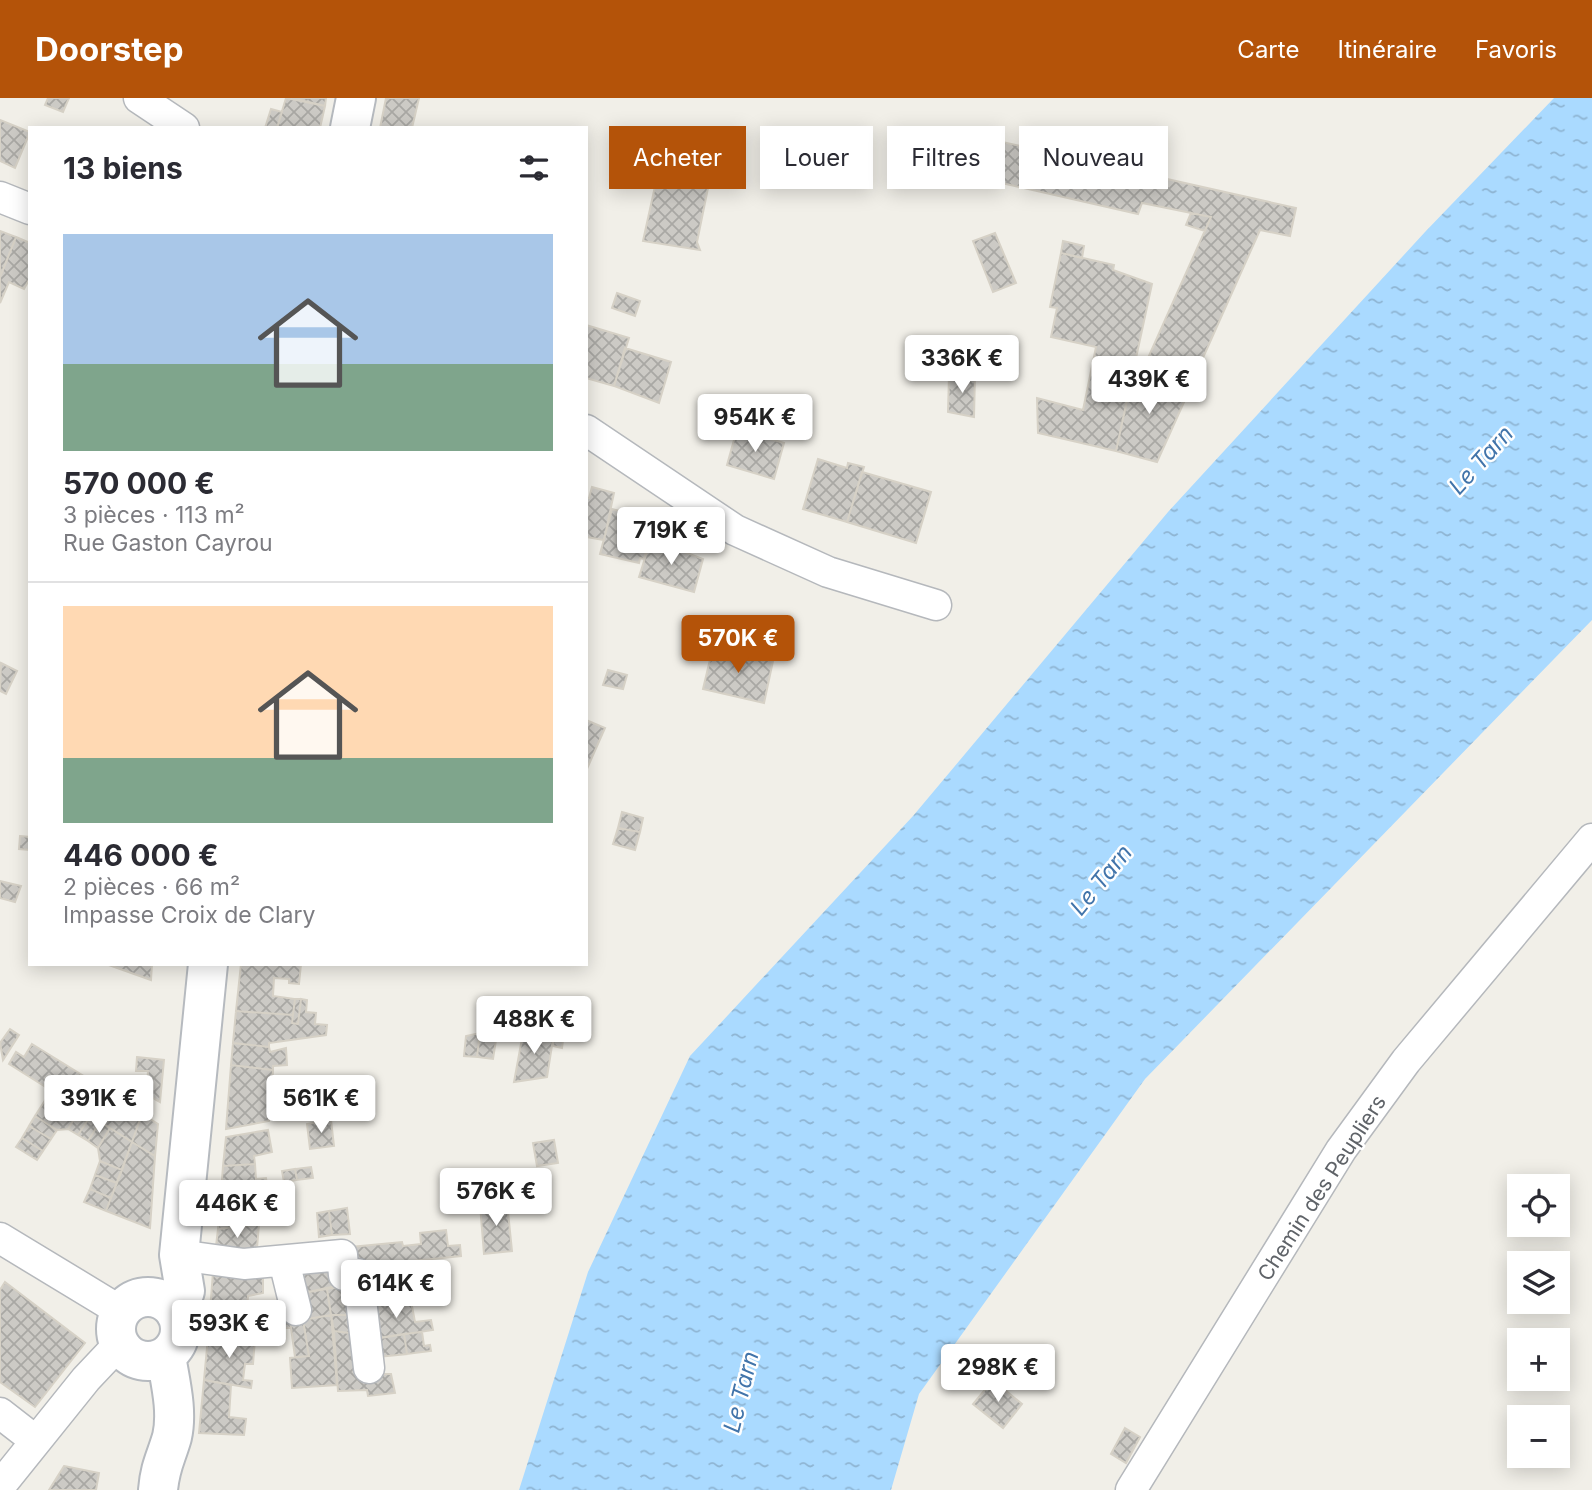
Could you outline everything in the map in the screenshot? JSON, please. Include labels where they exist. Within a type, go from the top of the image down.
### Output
[{"type":"street","points":[[139,98],[181,126]]},
{"type":"street","points":[[349,126],[356,98]]},
{"type":"street","points":[[0,197],[28,208]]},
{"type":"street","points":[[588,431],[735,530],[828,572],[936,605]]},
{"type":"street","name":"Chemin des Peupliers","points":[[1131,1490],[1340,1150],[1406,1061],[1592,839]]},
{"type":"street","points":[[0,1486],[86,1379],[147,1330],[185,1291],[179,1255],[208,966]]},
{"type":"street","points":[[0,1238],[147,1330],[174,1398],[172,1436],[159,1477]]},
{"type":"street","points":[[179,1255],[244,1264],[342,1255],[344,1275],[358,1275],[369,1368]]},
{"type":"street","points":[[284,1261],[296,1310]]},
{"type":"street","points":[[0,1413],[36,1441]]},
{"type":"water","name":"Le Tarn","points":[[1554,98],[1592,98],[1592,620],[1145,1079],[919,1394],[891,1490],[519,1490],[588,1272],[690,1056],[913,816],[1168,512],[1425,232]]},
{"type":"building","points":[[48,98],[69,98],[63,112],[45,105]]},
{"type":"building","points":[[286,98],[325,106],[320,126],[278,126]]},
{"type":"building","points":[[292,98],[326,98],[325,106]]},
{"type":"building","points":[[386,98],[419,98],[412,126],[380,126]]},
{"type":"building","points":[[271,109],[282,112],[278,126],[266,126]]},
{"type":"building","points":[[0,120],[28,131],[28,137],[15,168],[0,161]]},
{"type":"building","points":[[1005,143],[1019,146],[1019,187],[1005,184]]},
{"type":"building","points":[[1168,179],[1296,208],[1290,236],[1260,230],[1194,378],[1148,358],[1211,217],[1142,203],[1138,214],[1028,189],[1168,189]]},
{"type":"building","points":[[654,189],[708,189],[697,242],[700,250],[643,241]]},
{"type":"building","points":[[1191,213],[1211,217],[1205,231],[1186,225]]},
{"type":"building","points":[[0,231],[16,237],[1,275],[0,275]]},
{"type":"building","points":[[995,233],[1016,283],[993,292],[973,241]]},
{"type":"building","points":[[16,237],[28,242],[28,282],[24,289],[9,282],[0,303],[0,277]]},
{"type":"building","points":[[1063,241],[1084,246],[1082,258],[1061,253]]},
{"type":"building","points":[[1061,253],[1114,265],[1113,270],[1152,284],[1116,451],[1038,433],[1037,398],[1083,410],[1096,347],[1051,337],[1057,308],[1050,307]]},
{"type":"building","points":[[617,293],[640,301],[635,316],[612,308]]},
{"type":"building","points":[[588,326],[629,338],[614,386],[588,379]]},
{"type":"building","points":[[625,348],[671,362],[659,403],[614,386]]},
{"type":"building","points":[[1134,369],[1189,391],[1157,462],[1116,451]]},
{"type":"building","points":[[949,375],[975,375],[974,417],[948,412]]},
{"type":"building","points":[[1194,378],[1204,382],[1198,394],[1189,391]]},
{"type":"building","points":[[737,429],[784,443],[774,479],[727,465]]},
{"type":"building","points":[[818,459],[847,468],[848,463],[864,467],[847,522],[803,509]]},
{"type":"building","points":[[862,472],[931,492],[916,543],[847,522]]},
{"type":"building","points":[[592,487],[614,493],[604,540],[588,537],[589,498]]},
{"type":"building","points":[[612,509],[654,520],[644,559],[640,558],[639,563],[600,554]]},
{"type":"building","points":[[651,539],[703,559],[694,592],[639,577]]},
{"type":"building","points":[[713,647],[773,661],[764,703],[703,689]]},
{"type":"building","points":[[1,663],[17,671],[6,694],[0,691]]},
{"type":"building","points":[[608,670],[627,675],[623,689],[603,685]]},
{"type":"building","points":[[588,721],[605,728],[588,766]]},
{"type":"building","points":[[622,812],[643,818],[640,832],[618,828]]},
{"type":"building","points":[[618,828],[640,832],[635,850],[613,844]]},
{"type":"building","points":[[20,836],[28,837],[28,850],[19,849]]},
{"type":"building","points":[[0,881],[21,886],[15,902],[0,898]]},
{"type":"building","points":[[112,966],[152,966],[151,980]]},
{"type":"building","points":[[241,966],[301,966],[299,984],[289,983],[289,979],[274,978],[273,996],[295,999],[293,1015],[236,1011]]},
{"type":"building","points":[[295,999],[301,999],[298,1024],[292,1023]]},
{"type":"building","points":[[301,999],[307,1000],[306,1012],[316,1013],[315,1024],[327,1025],[326,1035],[269,1043],[269,1047],[233,1043],[236,1011],[293,1015],[292,1023],[298,1024]]},
{"type":"building","points":[[556,1024],[565,1025],[562,1048],[553,1046]]},
{"type":"building","points":[[10,1029],[19,1035],[3,1060],[0,1043]]},
{"type":"building","points":[[480,1033],[497,1034],[493,1059],[477,1057]]},
{"type":"building","points":[[480,1033],[477,1057],[464,1056],[466,1036]]},
{"type":"building","points":[[523,1033],[554,1033],[547,1077],[514,1082]]},
{"type":"building","points":[[233,1043],[269,1047],[270,1052],[286,1048],[287,1065],[273,1066],[273,1070],[231,1065]]},
{"type":"building","points":[[32,1044],[87,1078],[71,1103],[9,1064],[16,1052],[24,1057]]},
{"type":"building","points":[[137,1057],[164,1060],[160,1102],[146,1094],[148,1071],[136,1071]]},
{"type":"building","points":[[231,1065],[273,1070],[272,1087],[278,1088],[277,1106],[271,1108],[269,1121],[226,1129]]},
{"type":"building","points":[[87,1078],[142,1114],[132,1142],[71,1103]]},
{"type":"building","points":[[51,1091],[80,1109],[68,1129],[57,1130],[35,1116]]},
{"type":"building","points":[[80,1109],[91,1115],[78,1135],[68,1129]]},
{"type":"building","points":[[142,1114],[158,1124],[155,1156],[132,1142]]},
{"type":"building","points":[[91,1115],[100,1122],[88,1141],[78,1135]]},
{"type":"building","points":[[35,1116],[57,1130],[51,1139],[29,1126]]},
{"type":"building","points":[[331,1120],[334,1146],[310,1149],[307,1124]]},
{"type":"building","points":[[100,1122],[110,1128],[98,1148],[88,1141]]},
{"type":"building","points":[[29,1126],[51,1139],[43,1151],[22,1138]]},
{"type":"building","points":[[110,1128],[132,1142],[122,1170],[100,1161],[98,1148]]},
{"type":"building","points":[[268,1130],[272,1152],[254,1156],[255,1164],[223,1166],[226,1137]]},
{"type":"building","points":[[22,1138],[43,1151],[37,1160],[16,1147]]},
{"type":"building","points":[[554,1140],[558,1163],[537,1166],[533,1143]]},
{"type":"building","points":[[132,1142],[155,1156],[150,1228],[106,1211]]},
{"type":"building","points":[[100,1161],[122,1170],[117,1183],[95,1175]]},
{"type":"building","points":[[255,1164],[256,1179],[266,1178],[267,1185],[221,1193],[223,1166]]},
{"type":"building","points":[[311,1167],[313,1178],[297,1180],[295,1169]]},
{"type":"building","points":[[295,1169],[297,1180],[284,1182],[282,1171]]},
{"type":"building","points":[[95,1175],[117,1183],[111,1198],[90,1189]]},
{"type":"building","points":[[260,1186],[259,1224],[218,1229],[221,1193]]},
{"type":"building","points":[[90,1189],[111,1198],[106,1211],[84,1202]]},
{"type":"building","points":[[507,1202],[512,1251],[484,1254],[480,1205]]},
{"type":"building","points":[[347,1208],[350,1234],[332,1235],[329,1211]]},
{"type":"building","points":[[329,1211],[332,1235],[319,1237],[317,1213]]},
{"type":"building","points":[[259,1224],[257,1248],[241,1248],[242,1256],[215,1255],[218,1229]]},
{"type":"building","points":[[446,1230],[448,1246],[460,1245],[461,1256],[354,1267],[351,1247],[402,1242],[403,1246],[421,1244],[420,1233]]},
{"type":"building","points":[[406,1261],[408,1281],[366,1286],[364,1266]]},
{"type":"building","points":[[332,1264],[336,1286],[303,1293],[292,1268]]},
{"type":"building","points":[[213,1272],[263,1273],[263,1293],[248,1296],[245,1339],[208,1337]]},
{"type":"building","points":[[430,1279],[433,1298],[369,1306],[366,1286]]},
{"type":"building","points":[[5,1282],[85,1343],[35,1407],[0,1382],[0,1290]]},
{"type":"building","points":[[351,1285],[355,1315],[331,1315],[327,1289]]},
{"type":"building","points":[[327,1289],[331,1315],[307,1319],[303,1293]]},
{"type":"building","points":[[411,1301],[415,1322],[431,1320],[433,1330],[373,1339],[369,1306]]},
{"type":"building","points":[[288,1309],[291,1328],[272,1328],[271,1310]]},
{"type":"building","points":[[331,1315],[355,1315],[358,1334],[334,1331]]},
{"type":"building","points":[[331,1315],[337,1385],[292,1388],[290,1358],[309,1356],[303,1320]]},
{"type":"building","points":[[303,1320],[309,1356],[295,1357],[290,1321]]},
{"type":"building","points":[[334,1331],[358,1334],[375,1374],[391,1374],[395,1393],[368,1396],[367,1390],[338,1391]]},
{"type":"building","points":[[422,1332],[424,1346],[430,1345],[431,1351],[407,1354],[404,1334]]},
{"type":"building","points":[[404,1334],[407,1354],[378,1357],[378,1338]]},
{"type":"building","points":[[208,1337],[255,1339],[253,1364],[245,1364],[243,1380],[252,1381],[251,1388],[204,1380]]},
{"type":"building","points":[[204,1380],[231,1385],[229,1417],[246,1419],[244,1435],[199,1433]]},
{"type":"building","points":[[993,1380],[1022,1404],[1003,1428],[973,1404]]},
{"type":"building","points":[[1125,1428],[1140,1437],[1126,1463],[1111,1454]]},
{"type":"building","points":[[64,1466],[99,1473],[96,1490],[49,1490]]}]
